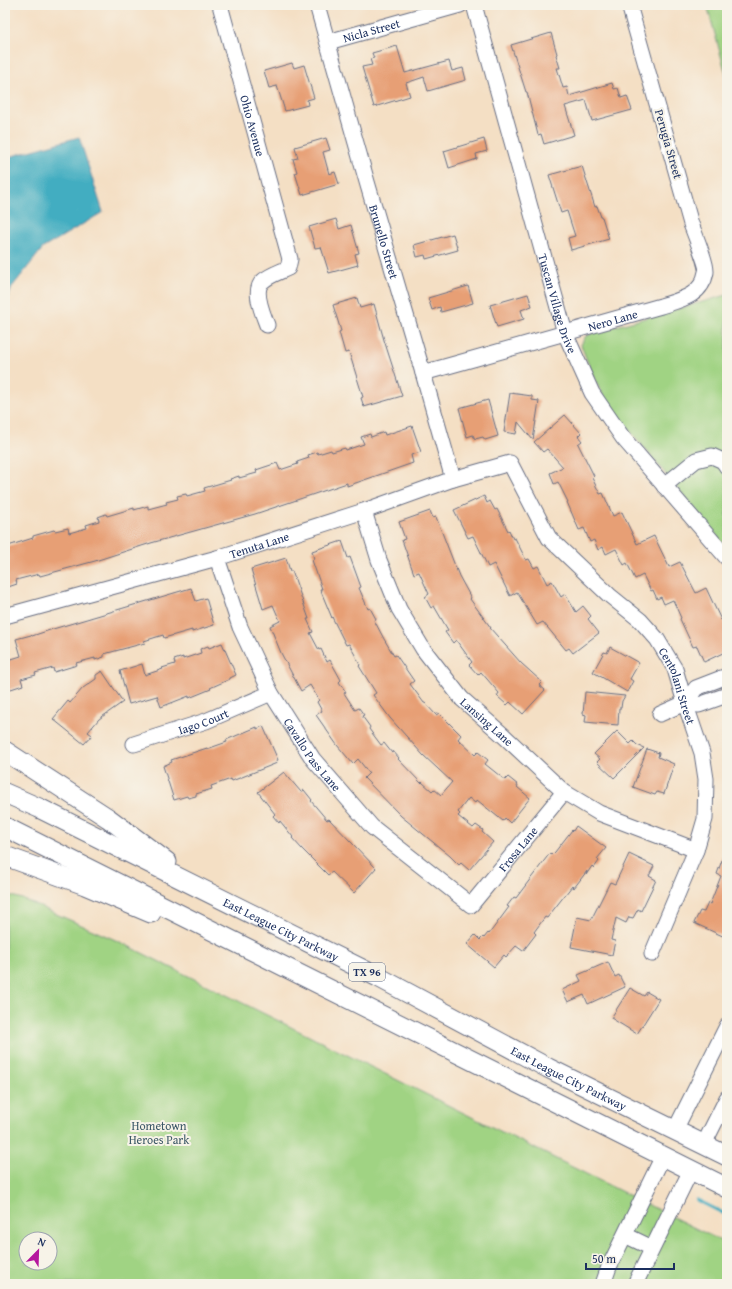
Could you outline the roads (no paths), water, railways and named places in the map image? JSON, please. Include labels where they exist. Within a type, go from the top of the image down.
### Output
[{"type":"main road","points":[[5,751],[108,818],[205,891]]},
{"type":"main road","name":"East League City Parkway","points":[[5,793],[39,808],[378,977],[548,1068],[727,1156]]},
{"type":"main road","name":"TX 96","points":[[5,827],[727,1188]]},
{"type":"main road","points":[[5,856],[85,885],[142,909],[302,987],[382,1015]]},
{"type":"main road","points":[[663,1156],[675,1130]]},
{"type":"main road","points":[[691,1170],[704,1144]]},
{"type":"street","name":"Ohio Avenue","points":[[220,5],[290,259],[288,268],[262,282],[258,292],[261,310],[267,325]]},
{"type":"street","name":"Brunello Street","points":[[317,5],[452,479]]},
{"type":"street","name":"Nicla Street","points":[[328,42],[460,5]]},
{"type":"street","name":"Tuscan Village Drive","points":[[474,5],[565,333],[592,393],[623,438],[727,558]]},
{"type":"street","name":"Perugia Street","points":[[629,5],[707,271],[703,282]]},
{"type":"street","name":"Nero Lane","points":[[423,373],[661,306],[692,295],[703,282]]},
{"type":"street","points":[[664,486],[696,460],[712,456],[723,462],[727,467]]},
{"type":"street","name":"Tenuta Lane","points":[[5,616],[217,558],[364,511],[452,479],[510,463]]},
{"type":"street","name":"Centolani Street","points":[[510,463],[549,538],[609,595],[640,620],[657,639],[675,669],[702,753],[706,778],[704,819],[696,850],[652,954]]},
{"type":"street","name":"Lansing Lane","points":[[364,511],[379,560],[399,609],[423,650],[462,699],[564,792],[599,813],[696,850]]},
{"type":"street","name":"Cavallo Pass Lane","points":[[217,558],[240,627],[271,693],[313,759],[372,827],[471,905]]},
{"type":"street","points":[[660,714],[685,703],[696,688],[727,676]]},
{"type":"street","name":"Iago Court","points":[[134,744],[206,721],[271,693]]},
{"type":"street","points":[[685,703],[699,705],[727,695]]},
{"type":"street","name":"Frosa Lane","points":[[471,905],[564,792]]},
{"type":"street","points":[[675,1130],[727,1026]]},
{"type":"street","points":[[704,1144],[727,1098]]},
{"type":"street","points":[[603,1284],[609,1267],[663,1156]]},
{"type":"street","points":[[635,1284],[691,1170]]},
{"type":"street","points":[[625,1235],[652,1248]]},
{"type":"water","points":[[79,137],[103,212],[43,248],[12,287],[5,308],[5,158]]},
{"type":"waterway","points":[[697,1200],[727,1215]]},
{"type":"park label","name":"Hometown Heroes Park","points":[[159,1132]]}]
